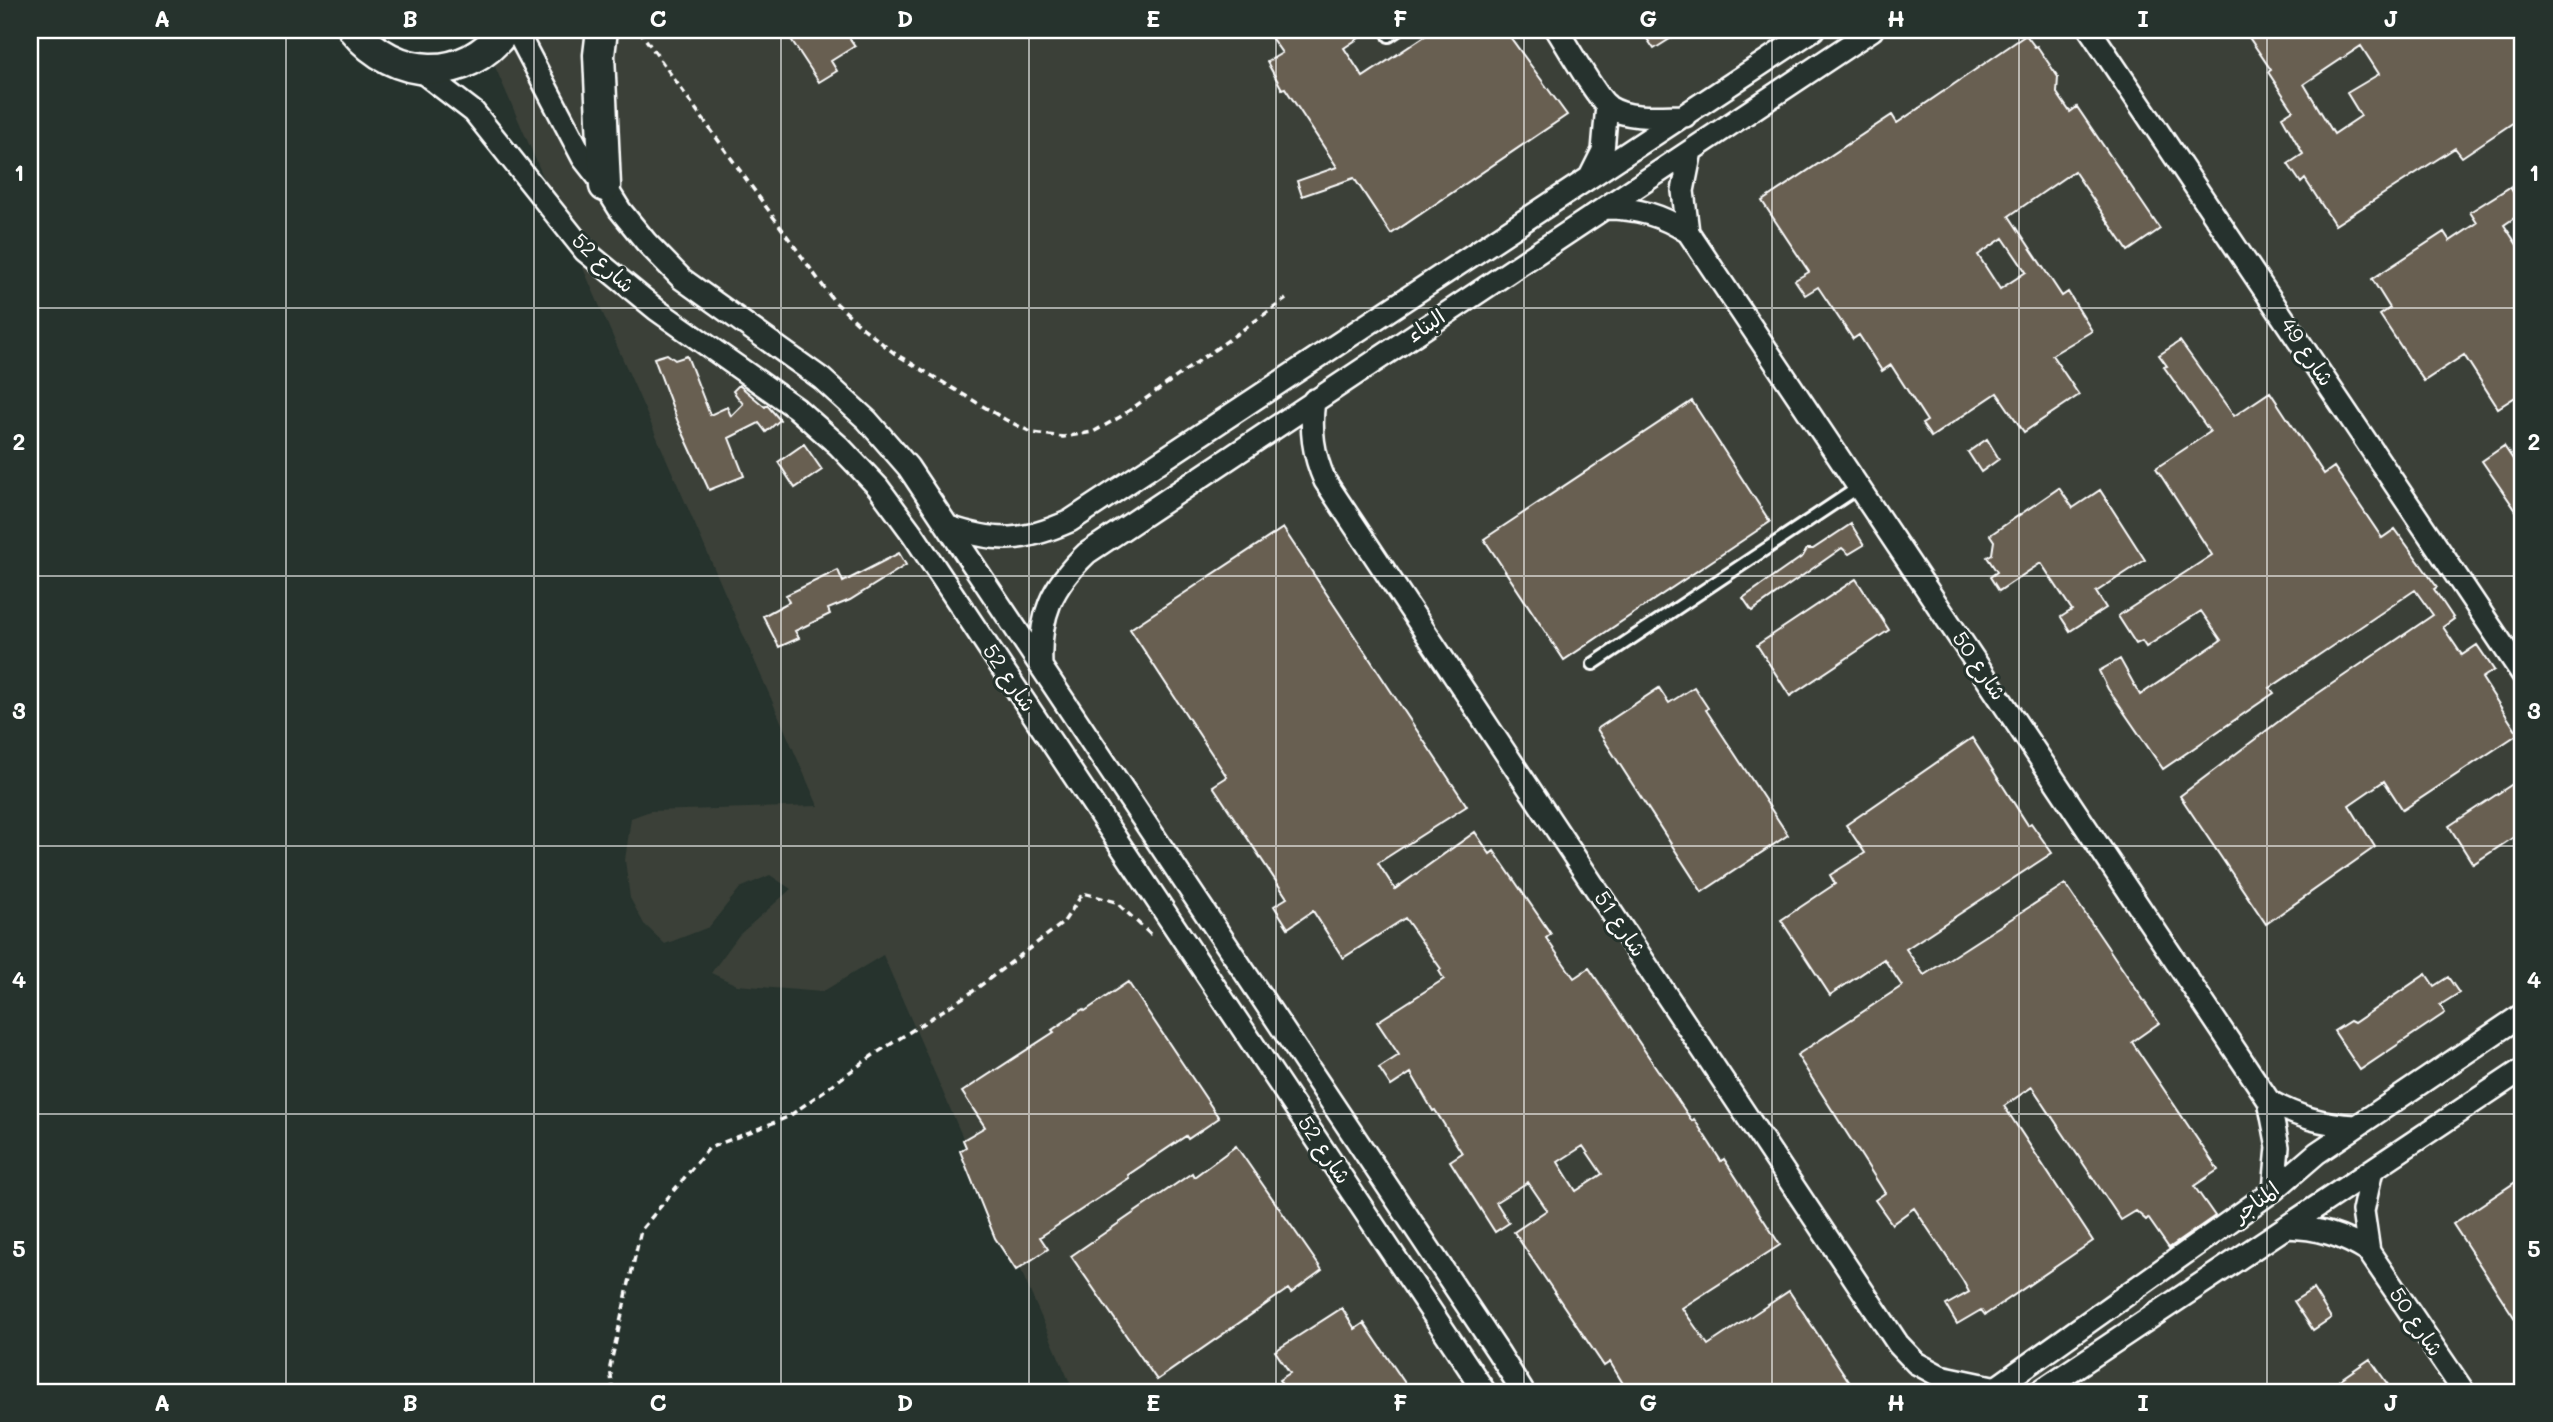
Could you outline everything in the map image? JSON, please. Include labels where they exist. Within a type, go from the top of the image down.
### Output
[{"type":"street","points":[[354,30],[367,45],[382,56],[418,69],[440,69],[461,64],[481,54],[498,40],[505,30]]},
{"type":"street","name":"شارع 52","points":[[516,30],[583,158],[646,242],[682,279],[822,379],[867,421],[908,467],[1498,1352],[1522,1392]]},
{"type":"street","points":[[602,30],[599,55],[605,186]]},
{"type":"street","points":[[1557,30],[1607,105],[1621,112],[1685,116]]},
{"type":"street","name":"البناء","points":[[949,527],[979,537],[1011,539],[1042,534],[1070,521],[1813,30]]},
{"type":"street","name":"البناء","points":[[1041,665],[1040,640],[1054,591],[1068,570],[1087,552],[1872,30]]},
{"type":"street","name":"شارع 49","points":[[2090,30],[2523,675]]},
{"type":"street","name":"شارع 52","points":[[418,69],[445,87],[474,112],[585,251],[657,310],[796,408],[839,446],[878,487],[912,533],[1485,1392]]},
{"type":"street","points":[[1589,179],[1602,150],[1607,105]]},
{"type":"street","name":"شارع 50","points":[[1688,232],[1683,191],[1691,150]]},
{"type":"street","name":"شارع 50","points":[[1605,208],[1649,212],[1670,220],[1688,232],[2269,1101],[2278,1147],[2274,1190]]},
{"type":"street","name":"شارع 51","points":[[1314,400],[1312,442],[1325,481],[1898,1343],[1916,1363],[1940,1377],[1994,1390]]},
{"type":"street","name":"المناجر","points":[[1994,1390],[2274,1190],[2317,1153],[2523,1014]]},
{"type":"street","name":"المناجر","points":[[2039,1392],[2523,1069]]},
{"type":"street","name":"شارع 50","points":[[2269,1101],[2303,1118],[2356,1126]]},
{"type":"street","name":"شارع 50","points":[[2369,1252],[2363,1211],[2372,1170]]},
{"type":"street","name":"شارع 50","points":[[2286,1227],[2330,1232],[2351,1240],[2369,1252],[2463,1392]]},
{"type":"lane","points":[[1593,664],[1859,487]]},
{"type":"path","points":[[639,30],[833,300],[894,353],[1033,433],[1063,437],[1093,432],[1120,417],[1286,299]]},
{"type":"path","points":[[613,1392],[610,1367],[641,1230],[709,1148],[789,1117],[872,1056],[972,992],[1063,923],[1083,893],[1116,902],[1150,934],[1178,931]]},
{"type":"shaded area","points":[[479,30],[2523,30],[2523,1392],[1074,1392],[883,955],[822,992],[737,985],[711,973],[739,935],[791,889],[770,875],[740,888],[709,927],[665,944],[644,924],[630,898],[625,860],[631,818],[650,811],[818,806]]},
{"type":"building","points":[[785,30],[844,30],[855,46],[831,61],[837,71],[819,82]]},
{"type":"building","points":[[1266,30],[1371,30],[1344,48],[1363,77],[1434,30],[1505,30],[1567,115],[1391,234],[1354,178],[1302,196],[1297,181],[1337,167],[1285,88],[1282,89],[1267,62],[1282,53]]},
{"type":"building","points":[[1641,30],[1684,30],[1654,49]]},
{"type":"building","points":[[2244,30],[2523,30],[2523,116],[2462,157],[2455,148],[2335,225],[2305,179],[2301,183],[2288,164],[2303,154],[2282,117],[2293,110],[2268,72],[2271,70]],"holes":[[[2361,46],[2379,74],[2347,93],[2361,116],[2334,134],[2304,84]]]},
{"type":"building","points":[[2026,35],[2058,77],[2057,93],[2070,112],[2077,107],[2160,229],[2128,251],[2074,171],[2009,216],[2062,296],[2068,292],[2092,331],[2052,355],[2079,395],[2024,432],[1997,393],[1931,437],[1922,424],[1927,421],[1891,365],[1882,371],[1859,335],[1853,339],[1818,287],[1805,295],[1795,280],[1809,272],[1762,201],[1892,115],[1897,123]],"holes":[[[2003,238],[2026,272],[2000,289],[1978,255]]]},
{"type":"building","points":[[2510,187],[2523,208],[2523,212],[2504,225],[2523,254],[2523,392],[2498,408],[2464,355],[2424,381],[2380,315],[2390,308],[2372,279],[2444,232],[2450,241],[2477,223],[2470,212]]},
{"type":"building","points":[[2180,341],[2234,416],[2270,392],[2324,474],[2334,467],[2382,538],[2395,529],[2437,587],[2434,589],[2454,619],[2443,627],[2462,655],[2477,645],[2494,670],[2482,678],[2518,734],[2403,810],[2384,781],[2349,805],[2375,847],[2266,924],[2180,796],[2295,709],[2433,615],[2415,590],[2270,688],[2274,693],[2163,769],[2108,689],[2099,671],[2120,659],[2140,695],[2221,640],[2201,611],[2146,647],[2142,641],[2136,644],[2118,616],[2212,555],[2156,468],[2210,432],[2164,367],[2167,366],[2159,355]]},
{"type":"building","points":[[667,354],[675,360],[687,356],[710,415],[727,407],[731,416],[743,404],[733,391],[739,385],[765,407],[767,405],[780,420],[766,432],[759,423],[729,438],[744,476],[709,490],[678,422],[654,358]]},
{"type":"building","points":[[1692,401],[1770,522],[1564,660],[1484,539]]},
{"type":"building","points":[[1987,439],[1999,459],[1981,472],[1968,452]]},
{"type":"building","points":[[804,444],[822,470],[795,488],[778,462]]},
{"type":"building","points":[[2504,446],[2523,474],[2523,521],[2482,461]]},
{"type":"building","points":[[2059,488],[2073,508],[2100,490],[2145,560],[2096,592],[2106,608],[2070,631],[2061,617],[2072,610],[2041,563],[1999,591],[1990,577],[1997,572],[1987,557],[1992,554],[1994,541],[1990,535]]},
{"type":"building","points":[[1851,524],[1864,545],[1849,554],[1842,548],[1752,611],[1743,598],[1803,556],[1807,549],[1813,549]]},
{"type":"building","points":[[1283,528],[1467,806],[1378,863],[1395,889],[1475,832],[1490,854],[1494,851],[1551,934],[1546,938],[1574,978],[1589,968],[1692,1121],[1694,1119],[1721,1161],[1724,1159],[1780,1245],[1682,1308],[1708,1345],[1789,1291],[1856,1392],[1628,1392],[1610,1362],[1604,1366],[1514,1232],[1547,1210],[1528,1182],[1496,1202],[1509,1223],[1495,1232],[1450,1161],[1462,1153],[1411,1073],[1391,1086],[1379,1068],[1399,1055],[1377,1022],[1444,979],[1439,971],[1441,969],[1405,918],[1343,958],[1313,911],[1288,928],[1274,906],[1287,898],[1213,786],[1227,777],[1130,629]],"holes":[[[1583,1146],[1602,1174],[1576,1191],[1558,1162]]]},
{"type":"building","points":[[899,553],[906,565],[850,600],[828,609],[830,614],[795,631],[799,638],[779,647],[763,616],[789,602],[786,595],[838,570],[843,582]]},
{"type":"building","points":[[1856,579],[1889,630],[1790,696],[1757,645]]},
{"type":"building","points":[[1694,687],[1708,708],[1706,710],[1788,835],[1702,892],[1597,729],[1659,688],[1669,703]]},
{"type":"building","points":[[1972,738],[2028,825],[2031,823],[2052,853],[1906,949],[1924,975],[2065,884],[2159,1023],[2132,1042],[2218,1170],[2194,1186],[2215,1216],[2169,1248],[2148,1218],[2146,1220],[2136,1211],[2121,1220],[2032,1087],[2004,1106],[2093,1241],[1985,1315],[1981,1310],[1957,1324],[1946,1305],[1969,1292],[1963,1281],[1914,1208],[1892,1224],[1875,1200],[1885,1193],[1797,1055],[1902,986],[1884,959],[1830,995],[1781,920],[1835,884],[1830,875],[1865,853],[1846,825]]},
{"type":"building","points":[[2523,777],[2523,831],[2473,864],[2449,826]]},
{"type":"building","points":[[2426,974],[2434,986],[2448,977],[2459,993],[2440,1005],[2445,1013],[2360,1070],[2334,1031],[2350,1021],[2354,1023]]},
{"type":"building","points":[[1128,982],[1219,1118],[1188,1139],[1186,1136],[1128,1175],[1129,1178],[1040,1237],[1048,1249],[1016,1270],[995,1238],[960,1151],[966,1147],[963,1140],[985,1127],[962,1092],[1054,1032],[1052,1030],[1083,1009],[1085,1011]]},
{"type":"building","points":[[1236,1146],[1322,1270],[1291,1293],[1288,1289],[1157,1380],[1071,1256],[1192,1173],[1194,1177]]},
{"type":"building","points":[[2523,1177],[2523,1331],[2453,1224]]},
{"type":"building","points":[[2313,1289],[2331,1318],[2313,1330],[2294,1301]]},
{"type":"building","points":[[1342,1308],[1355,1329],[1364,1323],[1411,1392],[1287,1392],[1279,1380],[1290,1373],[1275,1351]]},
{"type":"building","points":[[2370,1359],[2393,1392],[2322,1392]]}]
